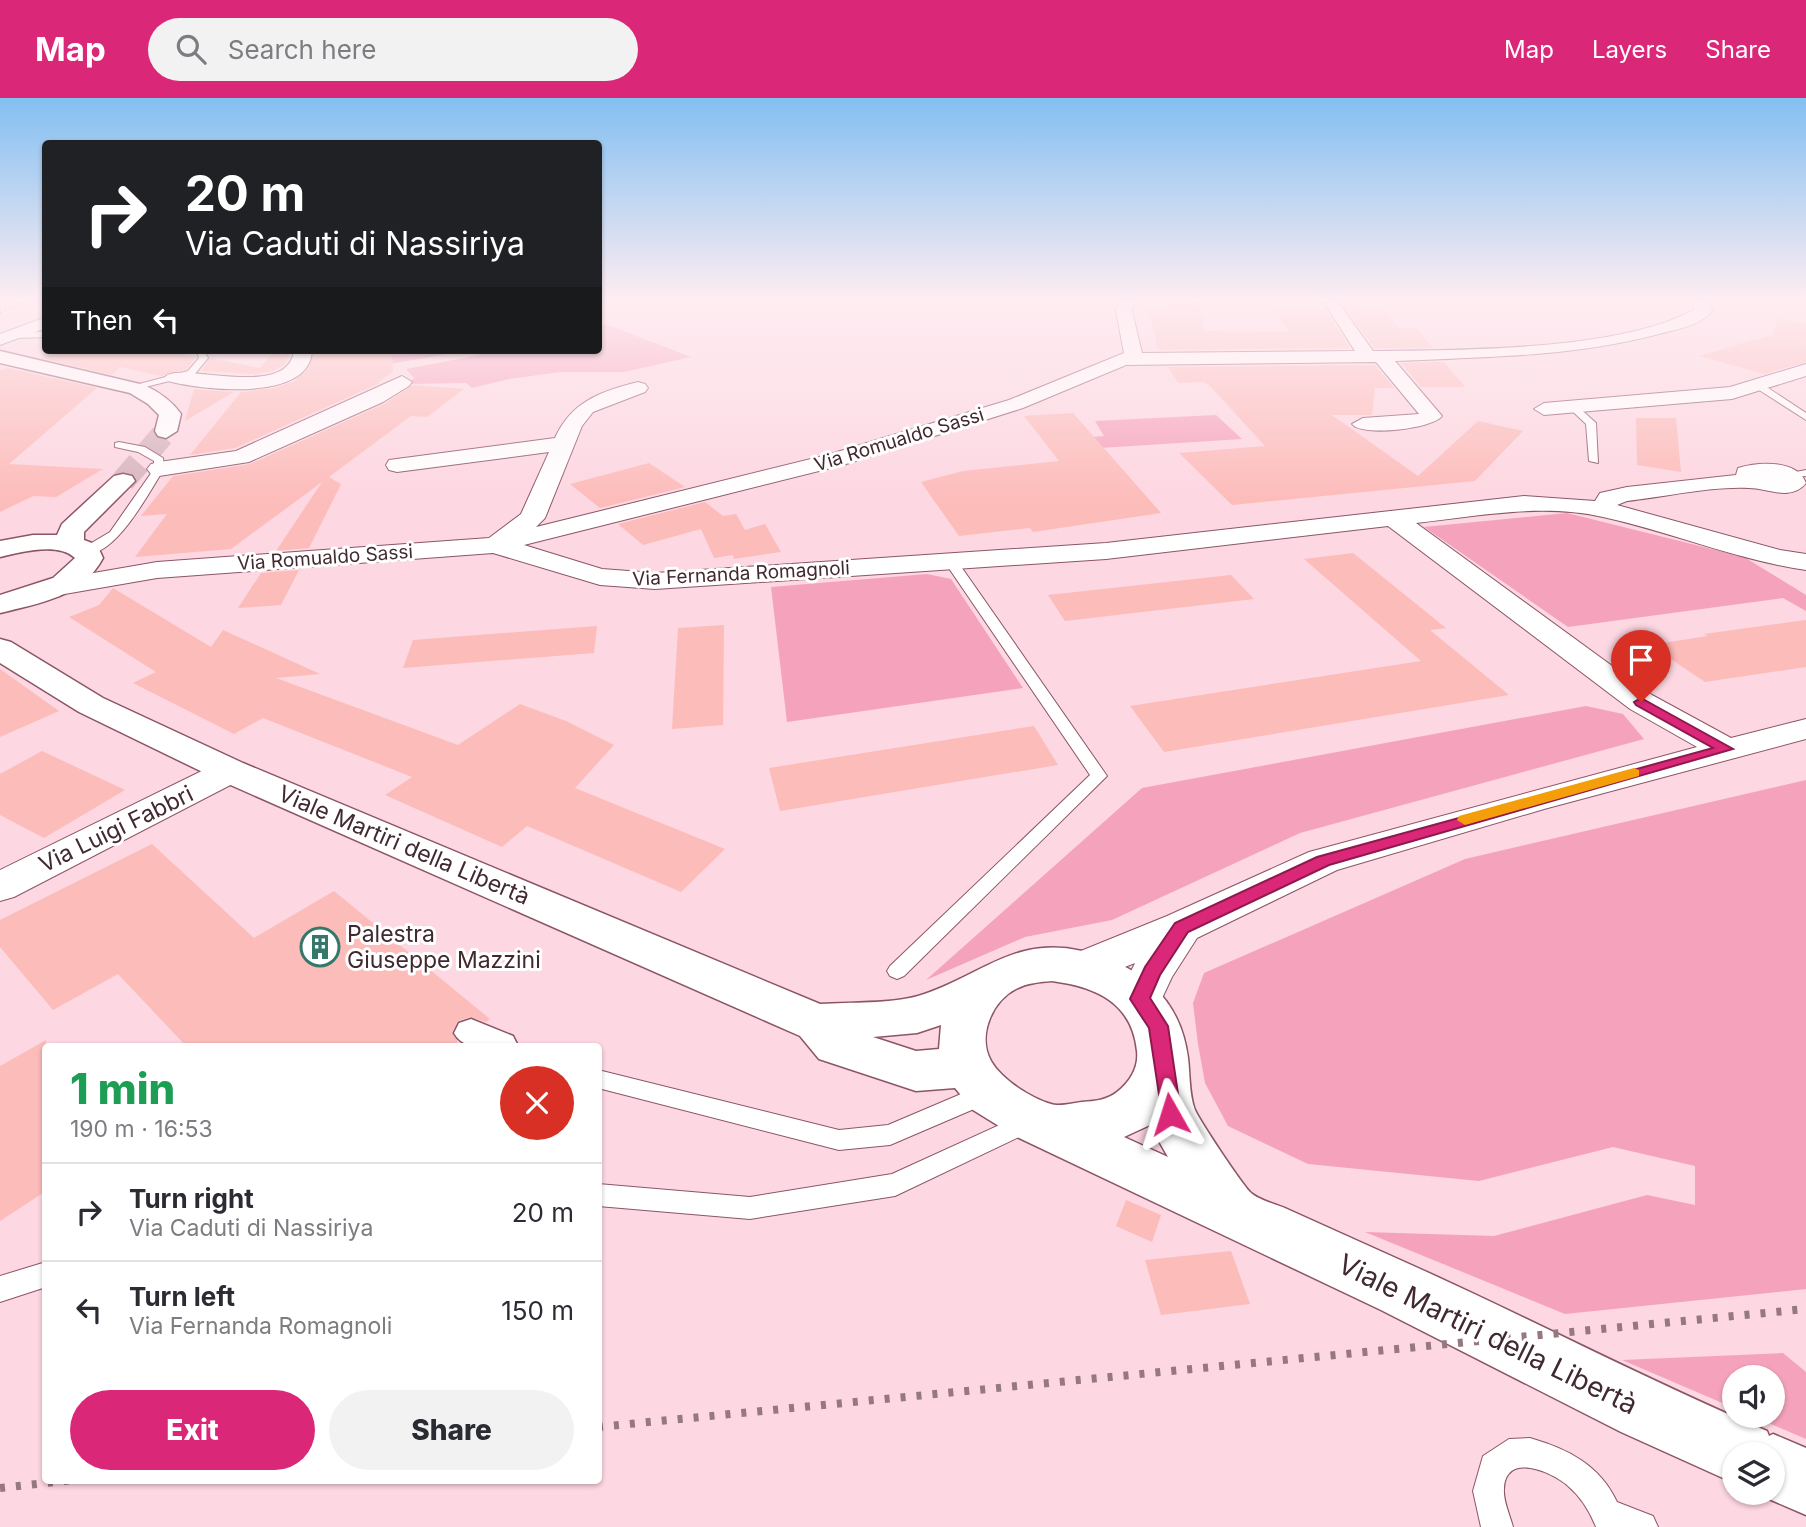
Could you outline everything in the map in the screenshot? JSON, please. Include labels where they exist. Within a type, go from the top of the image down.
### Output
[{"type":"main road","points":[[39,366],[133,387],[162,403],[170,414],[166,439]]},
{"type":"main road","points":[[0,638],[1,631],[16,612],[46,591],[76,575],[82,551],[71,530],[123,481]]},
{"type":"main road","points":[[0,549],[43,542],[82,551]]},
{"type":"main road","points":[[0,604],[46,591]]},
{"type":"main road","name":"Viale Martiri della Libertà","points":[[0,649],[91,705],[230,771],[817,1023],[836,1045],[916,1071],[978,1080],[1042,1124],[1402,1290],[1643,1410],[1722,1444]]},
{"type":"main road","name":"Viale Martiri della Libertà","points":[[817,1023],[917,1015],[978,993],[998,977],[1023,968],[1052,964],[1080,968],[1113,979],[1140,999],[1158,1026],[1170,1114],[1232,1212]]},
{"type":"main road","points":[[978,993],[964,1015],[961,1040],[978,1080]]},
{"type":"main road","points":[[1042,1124],[1100,1124],[1133,1110],[1156,1086],[1164,1057]]},
{"type":"main road","points":[[1785,1472],[1806,1482]]},
{"type":"street","points":[[176,377],[191,383],[272,380],[290,373],[295,366]]},
{"type":"street","name":"Via Romualdo Sassi","points":[[46,591],[157,570],[494,545],[835,460],[1016,404],[1101,366]]},
{"type":"street","points":[[1363,424],[1421,421],[1432,416],[1383,366]]},
{"type":"street","points":[[1544,409],[1691,399],[1759,386],[1806,370]]},
{"type":"street","points":[[155,461],[242,457],[376,398],[402,382]]},
{"type":"street","points":[[494,545],[532,519],[572,424],[586,408],[638,388]]},
{"type":"street","points":[[397,465],[565,443]]},
{"type":"street","points":[[1602,509],[1609,498],[1627,494],[1753,480],[1780,486],[1793,484],[1796,474]]},
{"type":"street","name":"Via Fernanda Romagnoli","points":[[494,545],[600,577],[655,581],[1106,551],[1524,503],[1602,509],[1778,558],[1806,562]]},
{"type":"street","points":[[1394,519],[1641,702],[1725,749]]},
{"type":"street","name":"Via Romualdo Sassi","points":[[82,551],[104,565],[157,570]]},
{"type":"street","points":[[1080,968],[1182,928],[1323,861],[1806,729]]},
{"type":"street","name":"Via Luigi Fabbri","points":[[0,887],[230,771]]},
{"type":"street","points":[[1140,999],[1152,972],[1182,928]]},
{"type":"lane","points":[[133,387],[191,373],[198,366]]},
{"type":"lane","points":[[1759,386],[1806,417]]},
{"type":"lane","points":[[1572,406],[1591,423],[1594,461]]},
{"type":"lane","points":[[82,551],[114,535],[166,439]]},
{"type":"lane","points":[[119,445],[155,461]]},
{"type":"lane","points":[[897,971],[1099,776],[950,561]]},
{"type":"lane","points":[[602,1080],[839,1140],[890,1135],[978,1080]]},
{"type":"lane","points":[[602,1195],[750,1208],[895,1185],[1042,1124]]},
{"type":"lane","points":[[0,1289],[42,1275]]},
{"type":"lane","points":[[1497,1527],[1489,1506],[1487,1486],[1492,1469],[1503,1456],[1520,1451],[1539,1453],[1560,1461],[1579,1474],[1597,1494],[1611,1521],[1642,1527]]},
{"type":"shaded area","points":[[351,366],[382,366],[358,370]]},
{"type":"shaded area","points":[[423,366],[652,366],[624,372],[560,372],[509,379],[472,388],[466,383],[408,384],[414,378],[406,369]]},
{"type":"shaded area","points":[[1216,415],[1242,439],[1100,448],[1044,441],[1104,436],[1095,421]]},
{"type":"shaded area","points":[[1567,513],[1744,557],[1806,595],[1806,611],[1783,598],[1568,627],[1424,527]]},
{"type":"shaded area","points":[[927,574],[951,579],[1023,688],[787,722],[771,587]]},
{"type":"shaded area","points":[[1586,706],[1623,714],[1644,739],[1300,833],[1112,920],[1025,937],[926,980],[1142,788]]},
{"type":"shaded area","points":[[1806,780],[1806,1289],[1565,1314],[1365,1232],[1494,1236],[1647,1195],[1695,1205],[1695,1166],[1613,1147],[1479,1181],[1308,1164],[1228,1126],[1205,1083],[1198,1044],[1193,1003],[1204,973],[1465,859]]},
{"type":"shaded area","points":[[1783,1353],[1806,1372],[1806,1439],[1780,1428],[1785,1428],[1785,1365],[1722,1365],[1722,1403],[1622,1360]]},
{"type":"building","points":[[73,366],[189,366],[187,369],[161,376],[120,367],[112,375]]},
{"type":"building","points":[[205,366],[260,368],[262,366],[282,366],[273,371],[254,374],[201,371]]},
{"type":"building","points":[[310,366],[393,366],[393,372],[376,383],[380,383],[235,448],[190,455],[241,392],[275,388],[295,381]]},
{"type":"building","points":[[1376,366],[1394,388],[1375,388],[1372,415],[1332,415],[1418,476],[1478,421],[1523,431],[1475,481],[1232,505],[1179,453],[1265,446],[1209,385],[1203,382],[1178,383],[1168,367]]},
{"type":"building","points":[[1403,366],[1447,366],[1465,387],[1421,387]]},
{"type":"building","points":[[1734,366],[1793,366],[1764,374]]},
{"type":"building","points":[[8,368],[97,388],[9,464],[103,469],[56,497],[33,496],[0,512],[0,370]]},
{"type":"building","points":[[413,385],[464,389],[427,417],[411,416],[329,477],[341,484],[309,548],[276,551],[322,482],[231,549],[135,557],[167,514],[141,516],[173,476],[250,464],[384,404]]},
{"type":"building","points":[[194,389],[204,390],[234,392],[185,421]]},
{"type":"building","points":[[1073,413],[1161,513],[1033,532],[1030,528],[959,536],[921,482],[963,471],[1059,461],[1024,416]]},
{"type":"building","points":[[1636,418],[1676,418],[1681,472],[1637,465]]},
{"type":"building","points":[[649,463],[685,487],[600,508],[570,484]]},
{"type":"building","points":[[705,502],[723,516],[736,514],[745,530],[765,524],[781,552],[734,559],[733,555],[714,558],[701,529],[643,545],[618,524]]},
{"type":"building","points":[[1353,553],[1446,628],[1430,630],[1509,695],[1164,752],[1130,706],[1421,661],[1304,559]]},
{"type":"building","points":[[299,570],[281,605],[238,608],[261,573]]},
{"type":"building","points":[[1231,575],[1254,599],[1065,621],[1048,595]]},
{"type":"building","points":[[113,588],[211,647],[223,630],[320,674],[276,678],[458,745],[520,704],[566,721],[614,745],[575,788],[725,849],[681,892],[527,826],[502,847],[385,795],[412,777],[263,718],[234,734],[133,683],[156,672],[69,617],[99,605]]},
{"type":"building","points":[[1806,620],[1806,667],[1705,682],[1650,645],[1708,636],[1704,634]]},
{"type":"building","points":[[724,625],[723,725],[672,729],[678,628]]},
{"type":"building","points":[[597,626],[594,653],[403,668],[413,640]]},
{"type":"building","points":[[0,669],[59,711],[0,737]]},
{"type":"building","points":[[1034,726],[1058,765],[780,811],[769,768]]},
{"type":"building","points":[[42,751],[125,790],[44,838],[0,815],[0,774]]},
{"type":"building","points":[[152,844],[254,938],[334,891],[490,1019],[486,1022],[470,1017],[458,1021],[452,1032],[456,1043],[183,1043],[118,974],[53,1010],[0,947],[0,920]]},
{"type":"building","points":[[46,1040],[46,1043],[42,1043],[42,1194],[0,1221],[0,1066]]},
{"type":"building","points":[[1126,1200],[1161,1215],[1152,1242],[1116,1226]]},
{"type":"building","points":[[1231,1251],[1250,1304],[1161,1315],[1145,1260]]},
{"type":"tunnel","points":[[123,481],[166,431]]},
{"type":"railway","points":[[602,1427],[1806,1309]]},
{"type":"railway","points":[[0,1488],[42,1483]]},
{"type":"slow traffic","points":[[1465,820],[1634,773]]},
{"type":"place","name":"Palestra Giuseppe Mazzini","points":[[320,947]]},
{"type":"route","points":[[1170,1114],[1158,1026],[1140,999],[1152,972],[1182,928],[1323,861],[1725,749],[1641,702]]}]
